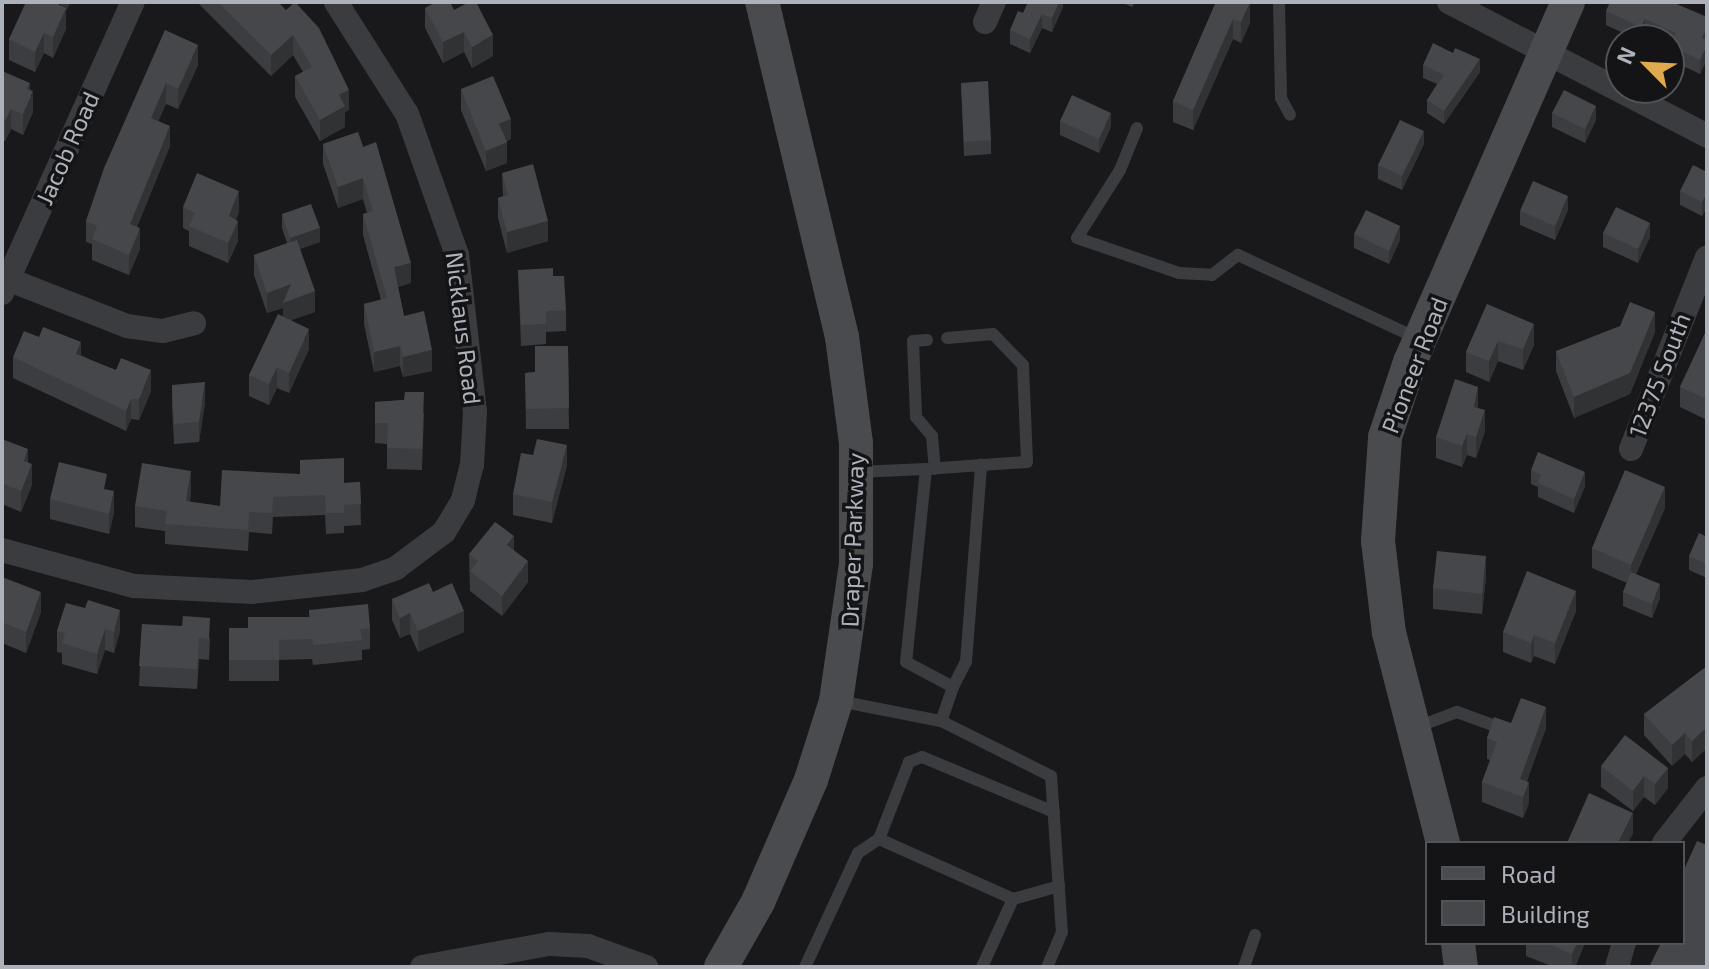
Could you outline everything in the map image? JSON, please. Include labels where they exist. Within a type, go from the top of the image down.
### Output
[{"type":"main road","name":"Draper Parkway","points":[[721,967],[785,846],[836,701],[854,602],[857,472],[842,337],[762,2]]},
{"type":"main road","name":"Pioneer Road","points":[[1442,841],[1389,633],[1378,541],[1385,437],[1420,339],[1568,2]]},
{"type":"main road","points":[[1458,945],[1461,967]]},
{"type":"street","name":"Jacob Road","points":[[4,283],[133,2]]},
{"type":"street","name":"Nicklaus Road","points":[[2,550],[134,586],[252,592],[362,580],[396,568],[444,532],[463,500],[474,425],[472,358],[457,255],[407,114],[336,2]]},
{"type":"street","points":[[1449,2],[1707,136]]},
{"type":"street","name":"12375 South","points":[[1631,449],[1707,257]]},
{"type":"street","points":[[4,283],[127,326],[163,331],[194,323]]},
{"type":"street","points":[[1666,841],[1707,788]]},
{"type":"street","points":[[1617,967],[1623,945]]},
{"type":"street","points":[[422,967],[527,958],[588,946],[646,967]]},
{"type":"lane","points":[[1279,2],[1281,98],[1290,115]]},
{"type":"lane","points":[[1137,128],[1120,170],[1077,238],[1179,273],[1212,275],[1238,255],[1420,339]]},
{"type":"lane","points":[[857,472],[1027,462],[1023,365],[993,334],[947,338]]},
{"type":"lane","points":[[927,340],[913,341],[916,417],[932,436],[931,469],[906,662],[953,687]]},
{"type":"lane","points":[[941,721],[966,662],[981,465]]},
{"type":"lane","points":[[836,701],[941,721],[1051,776],[1062,932],[1047,967]]},
{"type":"lane","points":[[1414,728],[1457,712],[1509,731]]},
{"type":"lane","points":[[805,967],[858,853],[879,839],[909,762],[922,757],[1054,812]]},
{"type":"lane","points":[[879,839],[1013,899],[1059,886]]},
{"type":"lane","points":[[982,967],[1013,899]]},
{"type":"lane","points":[[1244,967],[1255,935]]},
{"type":"building","points":[[26,2],[61,2],[59,5],[66,8],[53,37],[44,33],[35,52],[9,39]]},
{"type":"building","points":[[218,2],[278,2],[286,10],[295,2],[319,28],[349,90],[339,95],[345,106],[320,120],[295,76],[312,67],[293,35],[271,55]]},
{"type":"building","points":[[436,2],[450,2],[454,10],[476,2],[493,35],[472,47],[464,32],[443,42],[425,8]]},
{"type":"building","points":[[1028,2],[1059,2],[1052,18],[1042,14],[1030,39],[1010,30],[1018,11],[1023,13]]},
{"type":"building","points":[[1216,2],[1250,3],[1241,22],[1233,19],[1193,110],[1173,101]]},
{"type":"building","points":[[1610,2],[1672,2],[1707,17],[1702,38],[1707,40],[1707,45],[1700,60],[1685,53],[1685,24],[1656,24],[1645,19],[1642,24],[1634,24],[1606,11]]},
{"type":"building","points":[[165,30],[198,45],[178,89],[166,83],[151,118],[170,126],[130,224],[140,228],[129,255],[92,239],[97,226],[86,221],[104,168]]},
{"type":"building","points":[[1433,43],[1453,53],[1455,48],[1480,59],[1444,111],[1427,100],[1444,75],[1423,65]]},
{"type":"building","points":[[2,71],[30,83],[27,89],[33,91],[23,114],[11,109],[5,121],[2,119]]},
{"type":"building","points":[[493,76],[511,119],[499,124],[507,142],[486,151],[461,89]]},
{"type":"building","points":[[988,81],[991,140],[964,142],[961,83]]},
{"type":"building","points":[[1564,90],[1596,106],[1585,129],[1552,113]]},
{"type":"building","points":[[1072,95],[1111,113],[1099,139],[1060,121]]},
{"type":"building","points":[[1400,120],[1424,131],[1402,176],[1378,165]]},
{"type":"building","points":[[358,132],[363,147],[376,142],[411,263],[394,267],[404,316],[424,311],[432,350],[403,357],[400,346],[374,352],[364,304],[387,298],[363,214],[373,211],[363,178],[338,187],[323,144]]},
{"type":"building","points":[[533,164],[548,221],[507,232],[498,198],[508,195],[502,173]]},
{"type":"building","points":[[1693,165],[1707,172],[1707,193],[1702,202],[1680,191]]},
{"type":"building","points":[[197,173],[239,191],[229,216],[238,221],[228,243],[189,226],[195,213],[183,207]]},
{"type":"building","points":[[1533,181],[1568,196],[1555,226],[1520,211]]},
{"type":"building","points":[[311,204],[320,228],[290,238],[282,214]]},
{"type":"building","points":[[1616,207],[1650,223],[1638,249],[1603,233]]},
{"type":"building","points":[[1366,210],[1400,226],[1389,251],[1354,234]]},
{"type":"building","points":[[297,240],[315,291],[283,303],[291,284],[267,293],[254,255]]},
{"type":"building","points":[[553,268],[553,276],[564,276],[566,310],[546,311],[546,324],[521,325],[518,270]]},
{"type":"building","points":[[1630,302],[1655,312],[1630,373],[1574,397],[1556,351],[1620,326]]},
{"type":"building","points":[[1487,304],[1534,324],[1523,349],[1498,341],[1489,361],[1466,352]]},
{"type":"building","points":[[278,314],[309,329],[289,373],[277,367],[269,384],[249,375]]},
{"type":"building","points":[[43,327],[81,342],[76,354],[116,370],[121,358],[151,370],[139,399],[131,399],[126,411],[13,357],[24,331],[39,337]]},
{"type":"building","points":[[1707,329],[1707,399],[1680,387]]},
{"type":"building","points":[[535,346],[568,346],[569,408],[526,409],[525,373],[535,372]]},
{"type":"building","points":[[1455,379],[1478,387],[1474,407],[1485,410],[1476,437],[1467,434],[1462,446],[1436,437]]},
{"type":"building","points":[[205,382],[199,422],[174,424],[172,385]]},
{"type":"building","points":[[405,392],[424,392],[422,449],[387,448],[388,423],[375,423],[375,402],[404,400]]},
{"type":"building","points":[[2,439],[28,449],[24,461],[32,464],[21,491],[2,483]]},
{"type":"building","points":[[537,439],[567,445],[552,502],[513,494],[521,453],[533,455]]},
{"type":"building","points":[[1538,452],[1585,472],[1574,499],[1538,483],[1541,475],[1531,470]]},
{"type":"building","points":[[344,458],[344,483],[360,482],[361,504],[344,505],[344,513],[326,513],[325,495],[273,497],[272,513],[249,512],[248,530],[165,524],[167,511],[135,506],[142,463],[191,471],[186,501],[220,506],[222,470],[300,474],[300,460]]},
{"type":"building","points":[[59,462],[107,474],[104,489],[114,491],[109,514],[50,499]]},
{"type":"building","points":[[1625,470],[1665,487],[1631,565],[1592,548]]},
{"type":"building","points":[[495,522],[514,536],[507,545],[528,561],[502,596],[470,571],[478,561],[469,554]]},
{"type":"building","points":[[1699,533],[1707,537],[1707,564],[1689,556]]},
{"type":"building","points":[[1437,551],[1486,556],[1482,594],[1433,588]]},
{"type":"building","points":[[1527,571],[1576,591],[1555,643],[1534,635],[1531,643],[1503,632]]},
{"type":"building","points":[[1631,572],[1660,584],[1652,604],[1623,592]]},
{"type":"building","points":[[2,577],[41,592],[26,632],[2,622]]},
{"type":"building","points":[[429,583],[433,592],[452,583],[464,611],[418,631],[410,613],[400,618],[392,599]]},
{"type":"building","points":[[88,600],[120,610],[114,632],[105,629],[97,654],[62,643],[65,633],[57,631],[66,603],[85,608]]},
{"type":"building","points":[[368,604],[370,628],[360,629],[362,640],[313,645],[312,639],[279,640],[279,660],[229,660],[229,628],[248,628],[248,617],[310,617],[309,610]]},
{"type":"building","points":[[183,616],[210,618],[209,639],[199,638],[197,669],[139,666],[142,624],[182,626]]},
{"type":"building","points":[[1707,666],[1707,727],[1692,741],[1685,733],[1672,745],[1644,714]]},
{"type":"building","points":[[1521,698],[1546,707],[1520,779],[1529,782],[1523,797],[1482,782],[1497,742],[1487,738],[1494,717],[1511,723]]},
{"type":"building","points":[[1625,735],[1668,768],[1655,784],[1644,776],[1633,791],[1601,766]]},
{"type":"building","points":[[1589,793],[1633,813],[1619,841],[1568,841]]},
{"type":"building","points":[[1697,841],[1707,845],[1707,967],[1649,967],[1660,945],[1685,945],[1685,868]]},
{"type":"building","points":[[1551,945],[1576,945],[1572,954]]}]
